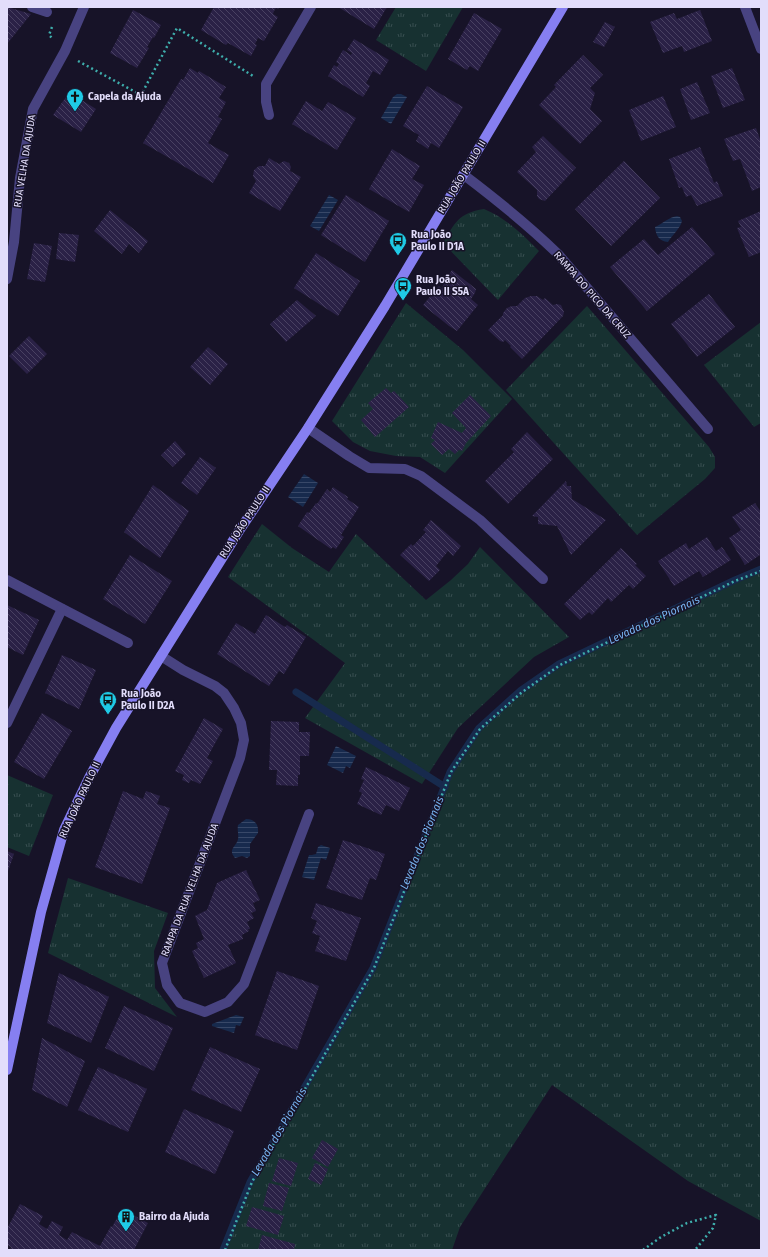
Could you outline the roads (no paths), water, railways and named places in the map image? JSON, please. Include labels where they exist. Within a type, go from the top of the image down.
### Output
[{"type":"street","points":[[32,7],[47,12]]},
{"type":"street","name":"RUA VELHA DA AJUDA","points":[[7,279],[14,242],[20,178],[33,109],[65,51],[84,7]]},
{"type":"street","points":[[269,115],[266,102],[266,84],[311,7]]},
{"type":"street","name":"RUA JOÃO PAULO II","points":[[7,1070],[41,912],[64,830],[96,765],[116,728],[239,530],[308,428],[385,306],[563,7]]},
{"type":"street","points":[[745,7],[761,49]]},
{"type":"street","name":"RAMPA DO PICO DA CRUZ","points":[[464,175],[512,212],[558,254],[708,429]]},
{"type":"street","points":[[308,428],[369,468],[405,469],[421,476],[480,520],[542,579]]},
{"type":"street","points":[[7,580],[128,643]]},
{"type":"street","points":[[7,723],[62,609]]},
{"type":"street","name":"RAMPA DA RUA VELHA DA AJUDA","points":[[161,656],[183,670],[215,686],[224,693],[234,708],[241,723],[244,740],[240,758],[162,963],[167,985],[180,1003],[205,1012],[228,1002],[244,984],[309,814]]},
{"type":"water","points":[[397,94],[407,97],[391,124],[381,118],[393,97]]},
{"type":"water","points":[[329,195],[338,200],[319,231],[310,226]]},
{"type":"water","points":[[677,216],[680,217],[682,221],[678,229],[668,242],[660,239],[656,233],[655,227]]},
{"type":"water","points":[[304,474],[318,483],[303,507],[288,497]]},
{"type":"water","points":[[336,746],[356,756],[350,768],[346,766],[343,773],[327,765]]},
{"type":"water","points":[[246,819],[255,823],[258,827],[258,833],[250,844],[250,856],[247,858],[242,856],[235,858],[232,850],[238,839],[238,825]]},
{"type":"water","points":[[321,845],[330,848],[326,860],[321,858],[314,880],[302,877],[309,855],[316,854],[318,847]]},
{"type":"water","points":[[236,1015],[244,1017],[240,1026],[236,1025],[234,1033],[212,1026],[212,1024]]},
{"type":"waterway","name":"Levada dos Piornais","points":[[223,1250],[250,1182],[373,968],[450,772],[479,728],[520,691],[559,664],[761,569]]},
{"type":"waterway","points":[[296,692],[445,787]]},
{"type":"place","name":"Capela da Ajuda","points":[[75,112]]},
{"type":"place","name":"Rua João Paulo II D1A","points":[[398,256]]},
{"type":"place","name":"Rua João Paulo II S5A","points":[[403,301]]},
{"type":"place","name":"Rua João Paulo II D2A","points":[[108,715]]},
{"type":"place","name":"Bairro da Ajuda","points":[[126,1232]]}]
